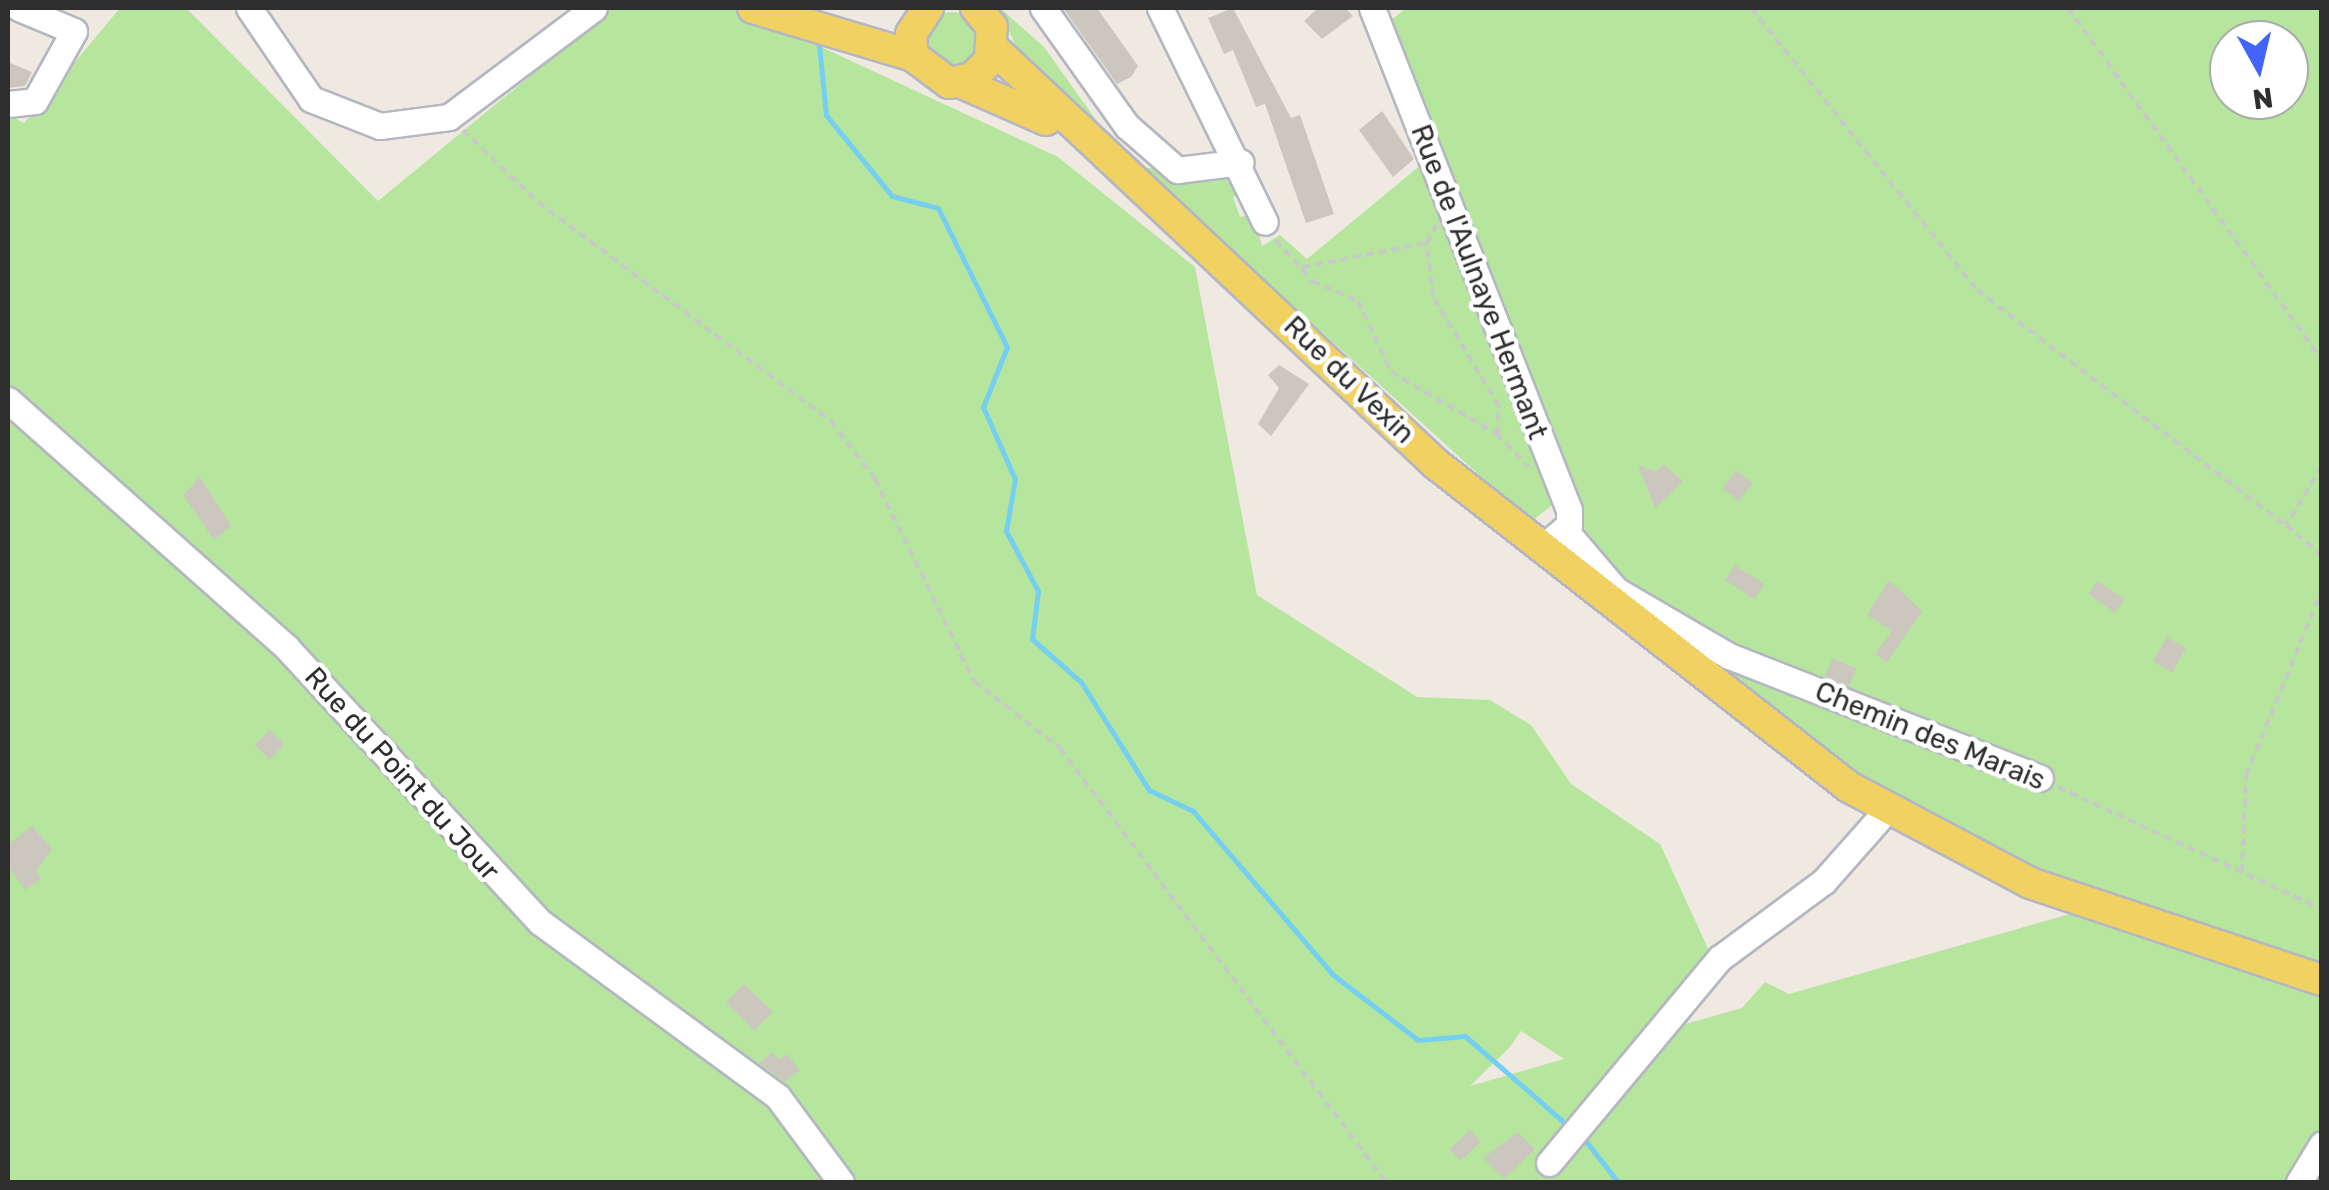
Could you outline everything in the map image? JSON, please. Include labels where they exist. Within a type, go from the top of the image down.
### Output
[{"type":"main road","points":[[753,8],[913,56],[927,75],[960,82],[1101,153]]},
{"type":"main road","points":[[805,8],[880,26],[921,15],[913,56]]},
{"type":"main road","points":[[960,82],[982,70],[994,48],[976,8]]},
{"type":"main road","name":"Rue du Vexin","points":[[994,48],[1101,153],[1436,464],[1553,538],[1629,606],[1886,812],[2030,883],[2322,980]]},
{"type":"street","points":[[8,104],[35,101],[74,31],[19,8]]},
{"type":"street","points":[[249,8],[285,71],[332,111],[380,126],[449,117],[594,8]]},
{"type":"street","points":[[1042,8],[1150,146],[1202,174],[1241,162]]},
{"type":"street","points":[[1160,8],[1241,162],[1264,222]]},
{"type":"street","name":"Rue de l'Aulnaye Hermant","points":[[1372,8],[1569,510],[1553,538]]},
{"type":"street","points":[[1101,153],[1150,146]]},
{"type":"street","name":"Rue du Point du Jour","points":[[8,400],[287,648],[540,922],[778,1097],[841,1182]]},
{"type":"street","name":"Chemin des Marais","points":[[1629,606],[1729,656],[2040,778]]},
{"type":"street","points":[[1548,1164],[1720,958],[1824,881],[1886,812]]},
{"type":"street","points":[[2298,1182],[2322,1144]]},
{"type":"path","points":[[1751,8],[1977,290],[2322,556]]},
{"type":"path","points":[[2068,8],[2322,360]]},
{"type":"path","points":[[449,117],[538,202],[831,421],[875,478],[974,681],[1060,748],[1386,1182]]},
{"type":"path","points":[[1264,222],[1302,267],[1372,316],[1391,372],[1497,434],[1499,406],[1433,297],[1426,244],[1302,267]]},
{"type":"path","points":[[2286,525],[2322,466]]},
{"type":"path","points":[[2242,872],[2246,775],[2322,590]]},
{"type":"path","name":"Chemin des Marais","points":[[2040,778],[2322,909]]},
{"type":"green space","points":[[120,8],[186,8],[378,201],[613,8],[737,8],[1058,157],[1195,267],[1257,595],[1417,697],[1490,700],[1531,725],[1571,784],[1660,844],[1711,955],[1636,1038],[1742,1008],[1765,982],[1789,994],[2105,904],[1947,836],[1811,754],[1596,558],[1388,23],[1406,8],[2321,8],[2321,1182],[8,1182],[8,115],[24,123]],"holes":[[[1521,1031],[1564,1059],[1470,1086]]]},
{"type":"green space","points":[[1000,8],[1044,47],[1104,131],[1027,75]]},
{"type":"green space","points":[[952,12],[973,20],[981,41],[973,62],[952,70],[931,62],[923,41],[931,20]]},
{"type":"green space","points":[[1422,164],[1553,504],[1531,522],[1140,167],[1233,178],[1246,191],[1233,197],[1240,217],[1253,214],[1262,246],[1280,235],[1307,259]]},
{"type":"building","points":[[1063,8],[1097,8],[1138,66],[1131,77],[1117,84]]},
{"type":"building","points":[[1233,8],[1291,118],[1300,115],[1334,214],[1306,223],[1265,104],[1256,107],[1233,50],[1224,54],[1208,18]]},
{"type":"building","points":[[1318,8],[1345,8],[1353,16],[1322,39],[1304,21]]},
{"type":"building","points":[[8,62],[32,72],[25,86],[8,88]]},
{"type":"building","points":[[1382,111],[1414,159],[1393,177],[1359,130]]},
{"type":"building","points":[[1279,365],[1309,384],[1271,436],[1258,424],[1279,388],[1268,375]]},
{"type":"building","points":[[1663,464],[1683,481],[1655,508],[1638,465],[1656,472]]},
{"type":"building","points":[[1736,470],[1753,483],[1739,501],[1722,488]]},
{"type":"building","points":[[200,477],[231,526],[214,540],[183,495]]},
{"type":"building","points":[[1735,565],[1764,584],[1755,599],[1725,580]]},
{"type":"building","points":[[1889,580],[1922,611],[1887,662],[1875,654],[1892,631],[1867,615]]},
{"type":"building","points":[[2097,581],[2125,599],[2115,613],[2089,594]]},
{"type":"building","points":[[2167,637],[2186,648],[2172,672],[2153,661]]},
{"type":"building","points":[[1833,658],[1857,669],[1848,687],[1825,676]]},
{"type":"building","points":[[269,730],[284,744],[270,760],[255,745]]},
{"type":"building","points":[[32,826],[52,849],[36,871],[41,879],[25,890],[8,866],[8,844]]},
{"type":"building","points":[[744,984],[773,1012],[755,1030],[726,1003]]},
{"type":"building","points":[[773,1052],[779,1060],[787,1054],[800,1070],[785,1082],[759,1063]]},
{"type":"building","points":[[1470,1130],[1481,1142],[1460,1161],[1450,1149]]},
{"type":"building","points":[[1518,1132],[1535,1149],[1504,1179],[1483,1158]]},
{"type":"waterway","points":[[819,45],[826,115],[892,196],[938,208],[1007,347],[983,407],[1015,479],[1006,531],[1038,591],[1032,639],[1081,682],[1149,790],[1193,811],[1332,974],[1418,1040],[1465,1036],[1567,1125]]},
{"type":"waterway","points":[[1584,1139],[1618,1182]]}]
